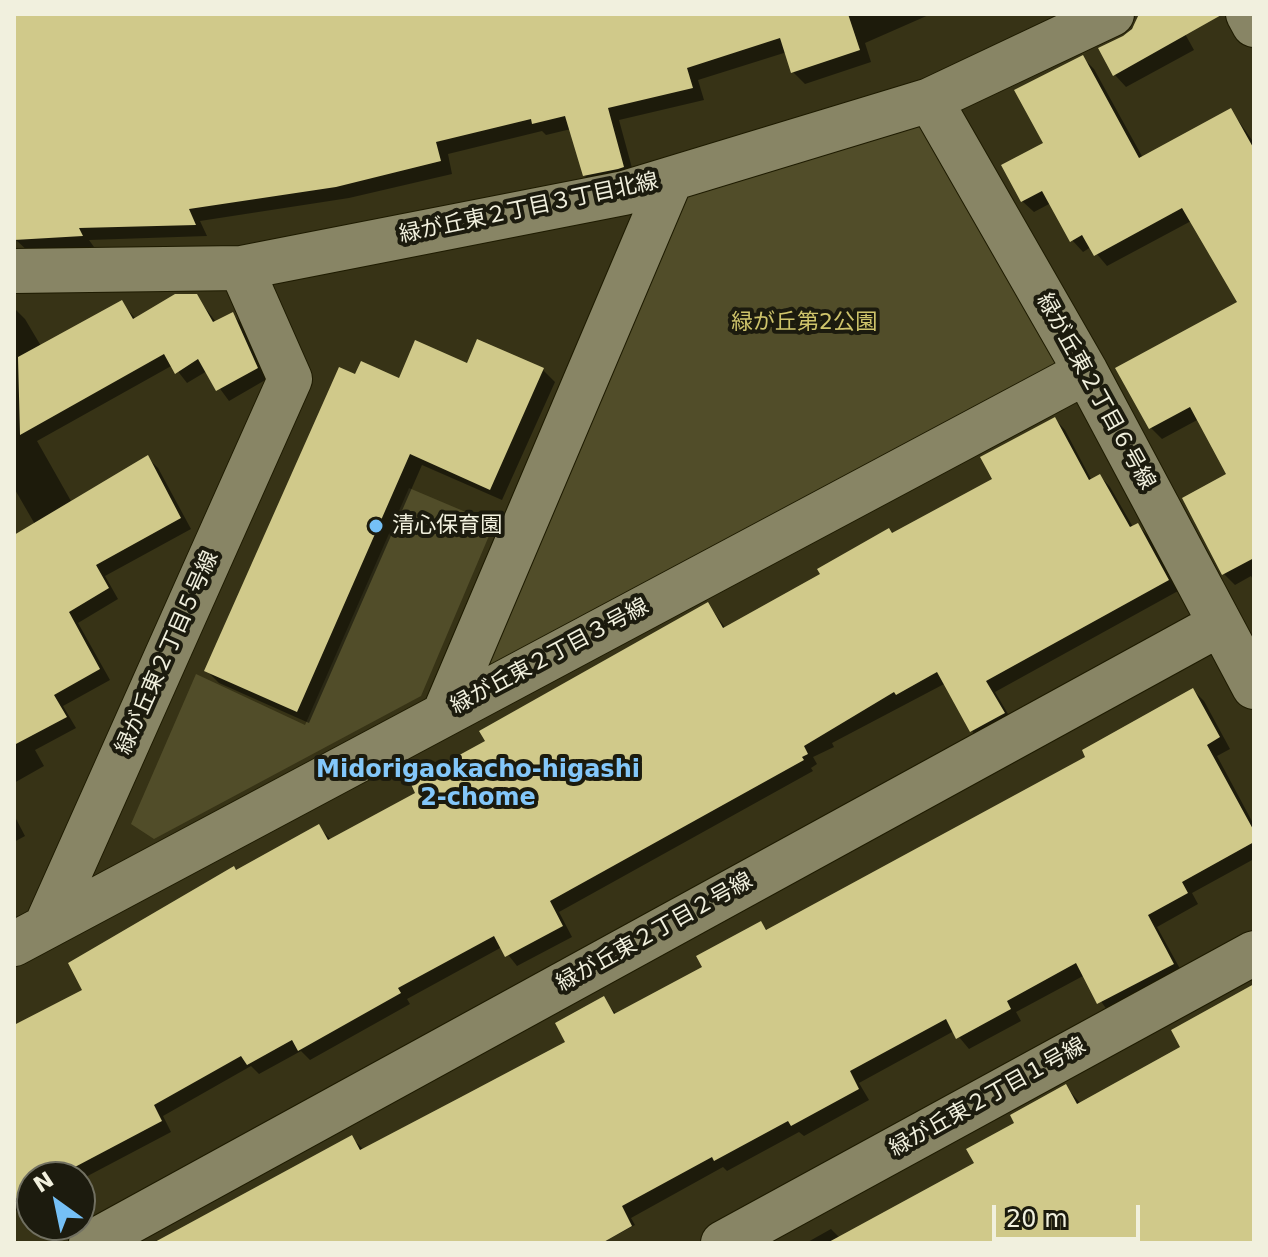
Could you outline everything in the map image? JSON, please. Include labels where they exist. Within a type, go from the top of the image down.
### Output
[{"type":"street","name":"緑が丘東２丁目３丁目北線","points":[[14,271],[241,268],[624,193],[930,100],[1112,14]]},
{"type":"street","points":[[1248,14],[1254,25]]},
{"type":"street","name":"緑が丘東２丁目６号線","points":[[930,100],[1086,372],[1254,687]]},
{"type":"street","points":[[444,714],[671,179]]},
{"type":"street","name":"緑が丘東２丁目５号線","points":[[30,935],[290,379],[241,268]]},
{"type":"street","name":"緑が丘東２丁目３号線","points":[[30,935],[1086,372]]},
{"type":"street","name":"緑が丘東２丁目２号線","points":[[91,1243],[1220,624]]},
{"type":"street","name":"緑が丘東２丁目１号線","points":[[723,1243],[1254,953]]},
{"type":"green space","name":"緑が丘第2公園","points":[[930,100],[1086,372],[444,714],[671,179]]},
{"type":"green space","points":[[409,488],[494,524],[421,696],[154,839],[131,824],[196,674],[305,725]]},
{"type":"building","points":[[14,14],[848,14],[860,50],[791,73],[780,38],[687,68],[693,88],[608,108],[624,167],[618,169],[583,176],[565,116],[532,124],[531,119],[436,142],[441,161],[336,187],[189,209],[196,225],[79,228],[83,236],[14,240]]},
{"type":"building","points":[[1139,14],[1223,14],[1113,76],[1098,48],[1132,29]]},
{"type":"building","points":[[1083,55],[1139,158],[1231,108],[1254,149],[1254,558],[1222,575],[1182,498],[1226,474],[1190,407],[1149,429],[1115,368],[1237,302],[1182,208],[1094,256],[1082,235],[1070,242],[1042,191],[1021,202],[1001,165],[1043,143],[1014,90]]},
{"type":"building","points":[[175,294],[197,294],[213,322],[233,312],[258,368],[216,391],[198,359],[175,374],[164,354],[20,435],[18,357],[122,300],[133,319]]},
{"type":"building","points":[[477,339],[544,368],[490,490],[410,454],[297,712],[204,671],[339,367],[355,374],[361,361],[399,378],[415,340],[467,363]]},
{"type":"building","points":[[1055,417],[1089,480],[1100,474],[1130,527],[1138,523],[1169,580],[986,681],[1005,713],[970,732],[937,672],[896,695],[894,692],[804,746],[808,754],[802,757],[804,760],[550,901],[563,926],[505,957],[494,936],[398,988],[401,993],[298,1051],[292,1040],[247,1065],[241,1056],[154,1105],[162,1121],[86,1161],[16,1161],[14,1200],[14,1025],[82,990],[68,963],[234,866],[236,870],[319,824],[328,840],[415,793],[410,782],[485,741],[479,731],[708,602],[723,628],[820,574],[817,569],[889,528],[892,533],[992,479],[980,457]]},
{"type":"building","points":[[148,455],[181,518],[96,565],[109,588],[69,612],[100,669],[54,695],[67,717],[14,745],[14,535]]},
{"type":"building","points":[[1193,688],[1220,737],[1207,745],[1254,831],[1254,842],[1182,882],[1188,893],[1148,915],[1174,964],[1097,1004],[1076,963],[1007,1001],[1011,1009],[956,1039],[946,1019],[850,1071],[859,1089],[791,1126],[788,1121],[714,1161],[712,1157],[622,1206],[632,1226],[602,1243],[153,1243],[352,1135],[360,1150],[565,1042],[555,1023],[604,996],[614,1014],[702,967],[696,956],[761,921],[766,930],[1085,757],[1082,750]]},
{"type":"building","points":[[1254,984],[1254,1243],[827,1243],[974,1163],[966,1149],[1014,1123],[1010,1115],[1066,1084],[1077,1104],[1180,1047],[1171,1030]]},
{"type":"place","name":"清心保育園","points":[[376,526]]},
{"type":"district","name":"Midorigaokacho-higashi 2-chome","points":[[478,785]]}]
